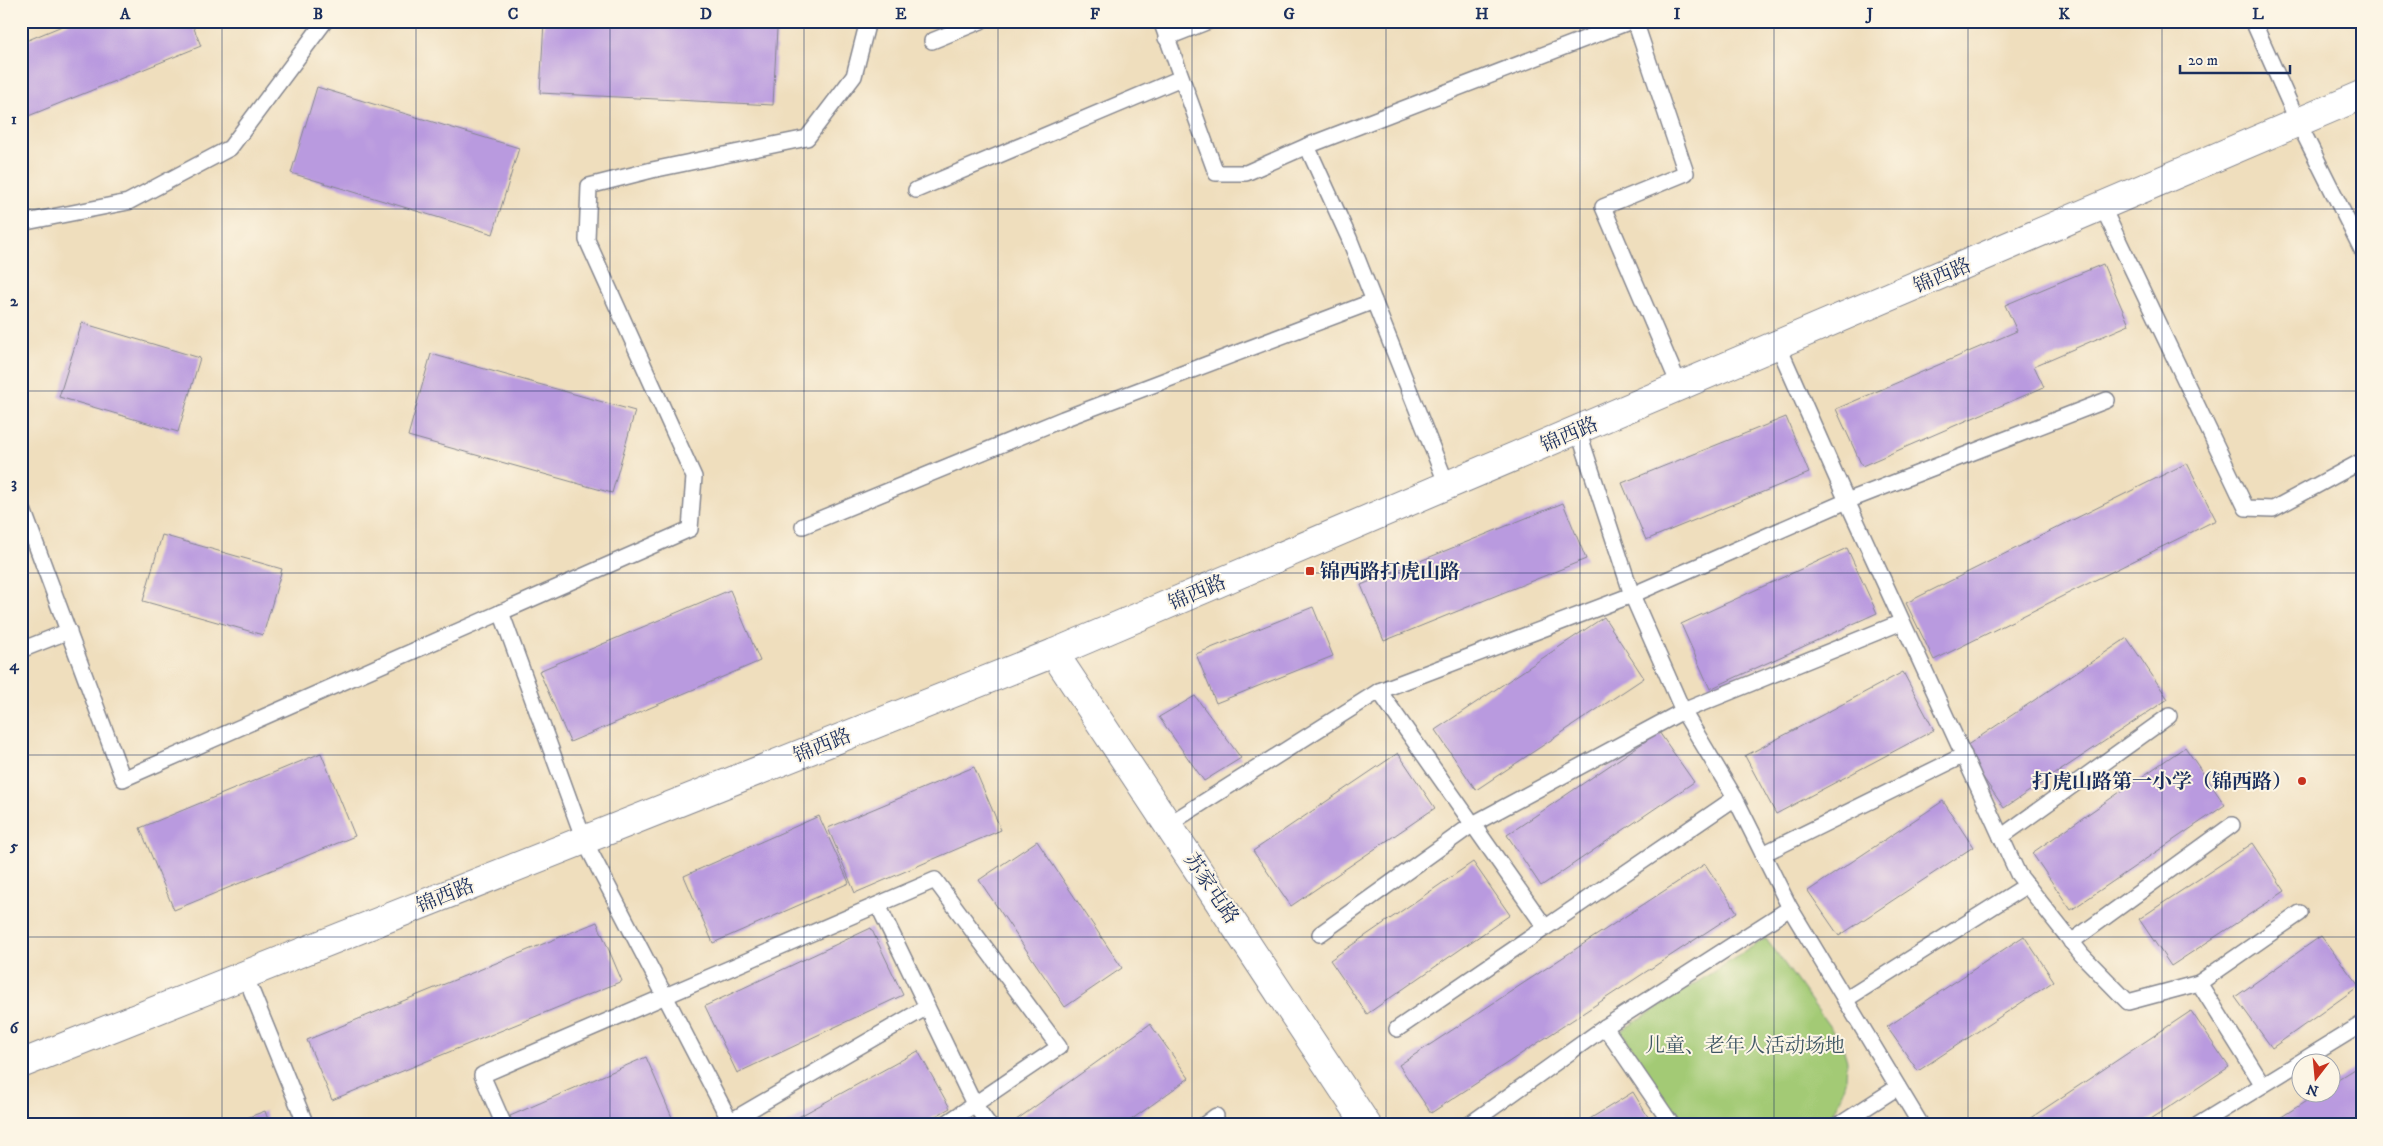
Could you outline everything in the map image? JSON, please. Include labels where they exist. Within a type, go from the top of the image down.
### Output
[{"type":"street","name":"锦西路","points":[[21,1064],[1054,653],[2362,95]]},
{"type":"street","name":"苏家屯路","points":[[1054,653],[1367,1125]]},
{"type":"lane","points":[[21,223],[128,202],[230,148],[325,21]]},
{"type":"lane","points":[[21,504],[123,779],[690,528],[694,477],[587,240],[589,186],[652,170],[808,138],[854,76],[868,21]]},
{"type":"lane","points":[[932,41],[981,21]]},
{"type":"lane","points":[[1161,21],[1216,173],[1246,173],[1307,146],[1633,21],[1686,173],[1603,207],[1680,386]]},
{"type":"lane","points":[[1166,38],[1209,21]]},
{"type":"lane","points":[[2253,21],[2298,122],[2362,250]]},
{"type":"lane","points":[[916,190],[1181,78]]},
{"type":"lane","points":[[1307,146],[1349,238],[1447,485]]},
{"type":"lane","points":[[2102,206],[2246,508],[2273,509],[2362,461]]},
{"type":"lane","points":[[803,526],[1063,419],[1374,301]]},
{"type":"lane","points":[[1778,345],[1847,501],[2018,874],[2082,955],[2128,1002],[2199,983],[2300,913]]},
{"type":"lane","points":[[1169,824],[1379,691],[1632,595],[1847,501],[2107,400]]},
{"type":"lane","points":[[1578,430],[1632,595],[1683,712],[1735,798],[1790,908],[1921,1125]]},
{"type":"lane","points":[[501,612],[584,840],[666,996],[729,1124],[927,1007]]},
{"type":"lane","points":[[1320,934],[1473,824],[1683,712],[1902,622]]},
{"type":"lane","points":[[21,650],[68,632]]},
{"type":"lane","points":[[1379,691],[1545,926]]},
{"type":"lane","points":[[2001,837],[2170,716]]},
{"type":"lane","points":[[1763,854],[1964,755]]},
{"type":"lane","points":[[1397,1029],[1545,926],[1735,798]]},
{"type":"lane","points":[[2071,942],[2232,825]]},
{"type":"lane","points":[[504,1125],[482,1075],[935,880],[1059,1047],[944,1125]]},
{"type":"lane","points":[[1845,1000],[2027,885]]},
{"type":"lane","points":[[878,904],[974,1104],[989,1125]]},
{"type":"lane","points":[[1470,1124],[1605,1027],[1790,908]]},
{"type":"lane","points":[[245,975],[306,1125]]},
{"type":"lane","points":[[2199,983],[2263,1085]]},
{"type":"lane","points":[[2205,1123],[2362,1024]]},
{"type":"lane","points":[[1605,1027],[1672,1125]]},
{"type":"lane","points":[[1839,1125],[1898,1087]]},
{"type":"green space","name":"儿童、老年人活动场地","points":[[1766,938],[1842,1044],[1847,1061],[1846,1078],[1840,1099],[1832,1116],[1816,1125],[1682,1125],[1621,1031]]},
{"type":"building","points":[[74,21],[191,21],[201,46],[21,119],[21,43]]},
{"type":"building","points":[[544,21],[637,21],[777,29],[773,105],[540,93]]},
{"type":"building","points":[[317,87],[519,148],[493,234],[291,173]]},
{"type":"building","points":[[2103,264],[2129,325],[2034,366],[2044,387],[1862,466],[1836,409],[2017,331],[2005,305]]},
{"type":"building","points":[[82,323],[200,358],[178,432],[59,397]]},
{"type":"building","points":[[431,354],[635,411],[612,493],[408,436]]},
{"type":"building","points":[[1786,417],[1809,473],[1646,540],[1622,483]]},
{"type":"building","points":[[2187,463],[2216,520],[1934,660],[1906,603]]},
{"type":"building","points":[[1563,503],[1586,559],[1384,641],[1361,585]]},
{"type":"building","points":[[162,535],[282,569],[263,635],[143,601]]},
{"type":"building","points":[[1847,548],[1877,613],[1710,689],[1681,624]]},
{"type":"building","points":[[730,590],[760,661],[570,742],[539,671]]},
{"type":"building","points":[[1313,607],[1333,656],[1216,703],[1196,654]]},
{"type":"building","points":[[1604,617],[1644,678],[1476,790],[1435,730]]},
{"type":"building","points":[[2127,638],[2168,699],[2004,808],[1963,748]]},
{"type":"building","points":[[1903,672],[1934,730],[1776,814],[1745,756]]},
{"type":"building","points":[[1195,696],[1241,758],[1204,781],[1159,717]]},
{"type":"building","points":[[1659,732],[1694,782],[1541,886],[1507,835]]},
{"type":"building","points":[[2185,747],[2225,805],[2071,910],[2032,853]]},
{"type":"building","points":[[321,753],[355,836],[174,910],[140,828]]},
{"type":"building","points":[[1398,753],[1435,808],[1291,906],[1253,851]]},
{"type":"building","points":[[974,767],[1001,830],[855,893],[828,828]]},
{"type":"building","points":[[1943,801],[1973,847],[1839,936],[1808,891]]},
{"type":"building","points":[[819,816],[849,883],[713,943],[684,876]]},
{"type":"building","points":[[1037,841],[1122,968],[1065,1007],[979,880]]},
{"type":"building","points":[[2253,843],[2285,891],[2171,966],[2139,919]]},
{"type":"building","points":[[1473,862],[1510,915],[1367,1014],[1330,960]]},
{"type":"building","points":[[1705,864],[1737,912],[1431,1113],[1399,1065]]},
{"type":"building","points":[[597,922],[622,981],[332,1100],[307,1040]]},
{"type":"building","points":[[871,928],[903,995],[737,1073],[705,1006]]},
{"type":"building","points":[[2024,936],[2054,981],[1918,1071],[1887,1027]]},
{"type":"building","points":[[2321,936],[2359,986],[2272,1048],[2235,997]]},
{"type":"building","points":[[2191,1011],[2229,1067],[2142,1125],[2020,1125]]},
{"type":"building","points":[[1150,1024],[1189,1078],[1124,1125],[1014,1125],[1012,1123]]},
{"type":"building","points":[[918,1051],[950,1108],[920,1125],[784,1125]]},
{"type":"building","points":[[646,1057],[674,1122],[669,1125],[514,1125],[510,1116]]},
{"type":"building","points":[[2362,1064],[2362,1125],[2269,1125],[2302,1104],[2340,1104],[2340,1078]]},
{"type":"building","points":[[1633,1092],[1653,1125],[1580,1125]]},
{"type":"building","points":[[265,1111],[270,1125],[228,1125]]},
{"type":"place","name":"锦西路打虎山路","points":[[1310,571]]},
{"type":"place","name":"打虎山路第一小学（锦西路）","points":[[2302,781]]}]
